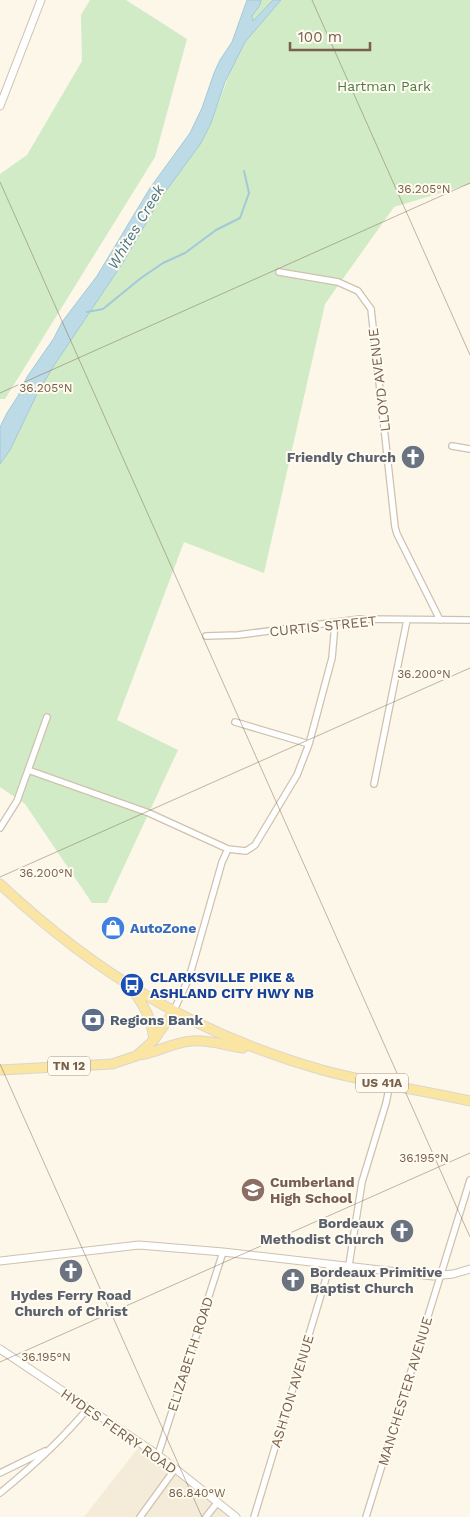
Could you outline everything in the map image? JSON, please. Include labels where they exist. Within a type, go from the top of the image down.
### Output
[{"type":"main road","name":"US 41A","points":[[0,884],[61,938],[101,968],[173,1012],[218,1034],[263,1052],[324,1070],[470,1102]]},
{"type":"main road","points":[[131,987],[147,1011],[152,1025],[154,1040]]},
{"type":"main road","name":"TN 12","points":[[0,1070],[112,1064],[136,1056],[154,1040],[173,1012]]},
{"type":"main road","points":[[136,1056],[152,1054],[175,1044],[191,1040],[263,1052]]},
{"type":"street","points":[[0,106],[41,0]]},
{"type":"street","name":"LLOYD AVENUE","points":[[279,272],[338,282],[358,291],[371,309],[395,527],[440,620]]},
{"type":"street","points":[[452,446],[470,449]]},
{"type":"street","name":"CURTIS STREET","points":[[206,636],[238,635],[360,619],[470,620]]},
{"type":"street","points":[[374,784],[407,620]]},
{"type":"street","points":[[28,770],[149,813],[228,848],[246,851],[255,845],[297,775],[309,744],[332,658],[335,623]]},
{"type":"street","points":[[0,828],[17,801],[46,717]]},
{"type":"street","points":[[235,722],[309,744]]},
{"type":"street","points":[[173,1012],[189,978],[222,862],[228,848]]},
{"type":"street","points":[[349,1265],[362,1182],[390,1084]]},
{"type":"street","name":"MANCHESTER AVENUE","points":[[366,1517],[470,1180]]},
{"type":"street","points":[[0,1261],[139,1245],[222,1252],[330,1265],[349,1265],[440,1276],[470,1269]]},
{"type":"street","name":"ELIZABETH ROAD","points":[[158,1455],[222,1252]]},
{"type":"street","name":"ASHTON AVENUE","points":[[254,1517],[330,1265]]},
{"type":"street","name":"HYDES FERRY ROAD","points":[[0,1349],[158,1455],[236,1517]]},
{"type":"street","points":[[0,1493],[51,1449],[88,1408]]},
{"type":"street","points":[[0,1473],[51,1449]]},
{"type":"street","points":[[140,1517],[175,1470]]},
{"type":"street","points":[[206,1517],[217,1503]]},
{"type":"shaded area","points":[[139,1447],[231,1517],[84,1517]]},
{"type":"green space","points":[[90,0],[126,0],[187,39],[155,157],[5,399],[0,399],[0,174],[27,155],[82,61],[81,15]]},
{"type":"green space","name":"Hartman Park","points":[[257,0],[470,0],[470,184],[394,207],[325,304],[264,573],[184,542],[117,720],[178,750],[107,903],[92,903],[25,804],[0,787],[0,464],[10,450],[37,394],[53,367],[124,261],[160,199],[201,142],[211,123]]},
{"type":"water","name":"Whites Creek","points":[[247,0],[261,0],[260,5],[252,16],[253,21],[273,0],[281,0],[245,42],[225,82],[211,123],[201,143],[160,199],[124,261],[53,367],[37,394],[10,450],[0,464],[0,427],[7,413],[27,377],[54,338],[62,322],[97,276],[150,188],[190,133],[202,108],[220,60],[232,42]]},
{"type":"waterway","points":[[87,312],[103,309],[163,263],[185,253],[216,230],[240,218],[249,193],[244,171]]},
{"type":"place","name":"Friendly Church","points":[[413,457]]},
{"type":"place","name":"AutoZone","points":[[113,928]]},
{"type":"place","name":"CLARKSVILLE PIKE & ASHLAND CITY HWY NB","points":[[132,985]]},
{"type":"place","name":"Regions Bank","points":[[93,1020]]},
{"type":"place","name":"Cumberland High School","points":[[253,1190]]},
{"type":"place","name":"Bordeaux Methodist Church","points":[[402,1231]]},
{"type":"place","name":"Hydes Ferry Road Church of Christ","points":[[71,1271]]},
{"type":"place","name":"Bordeaux Primitive Baptist Church","points":[[293,1280]]}]
